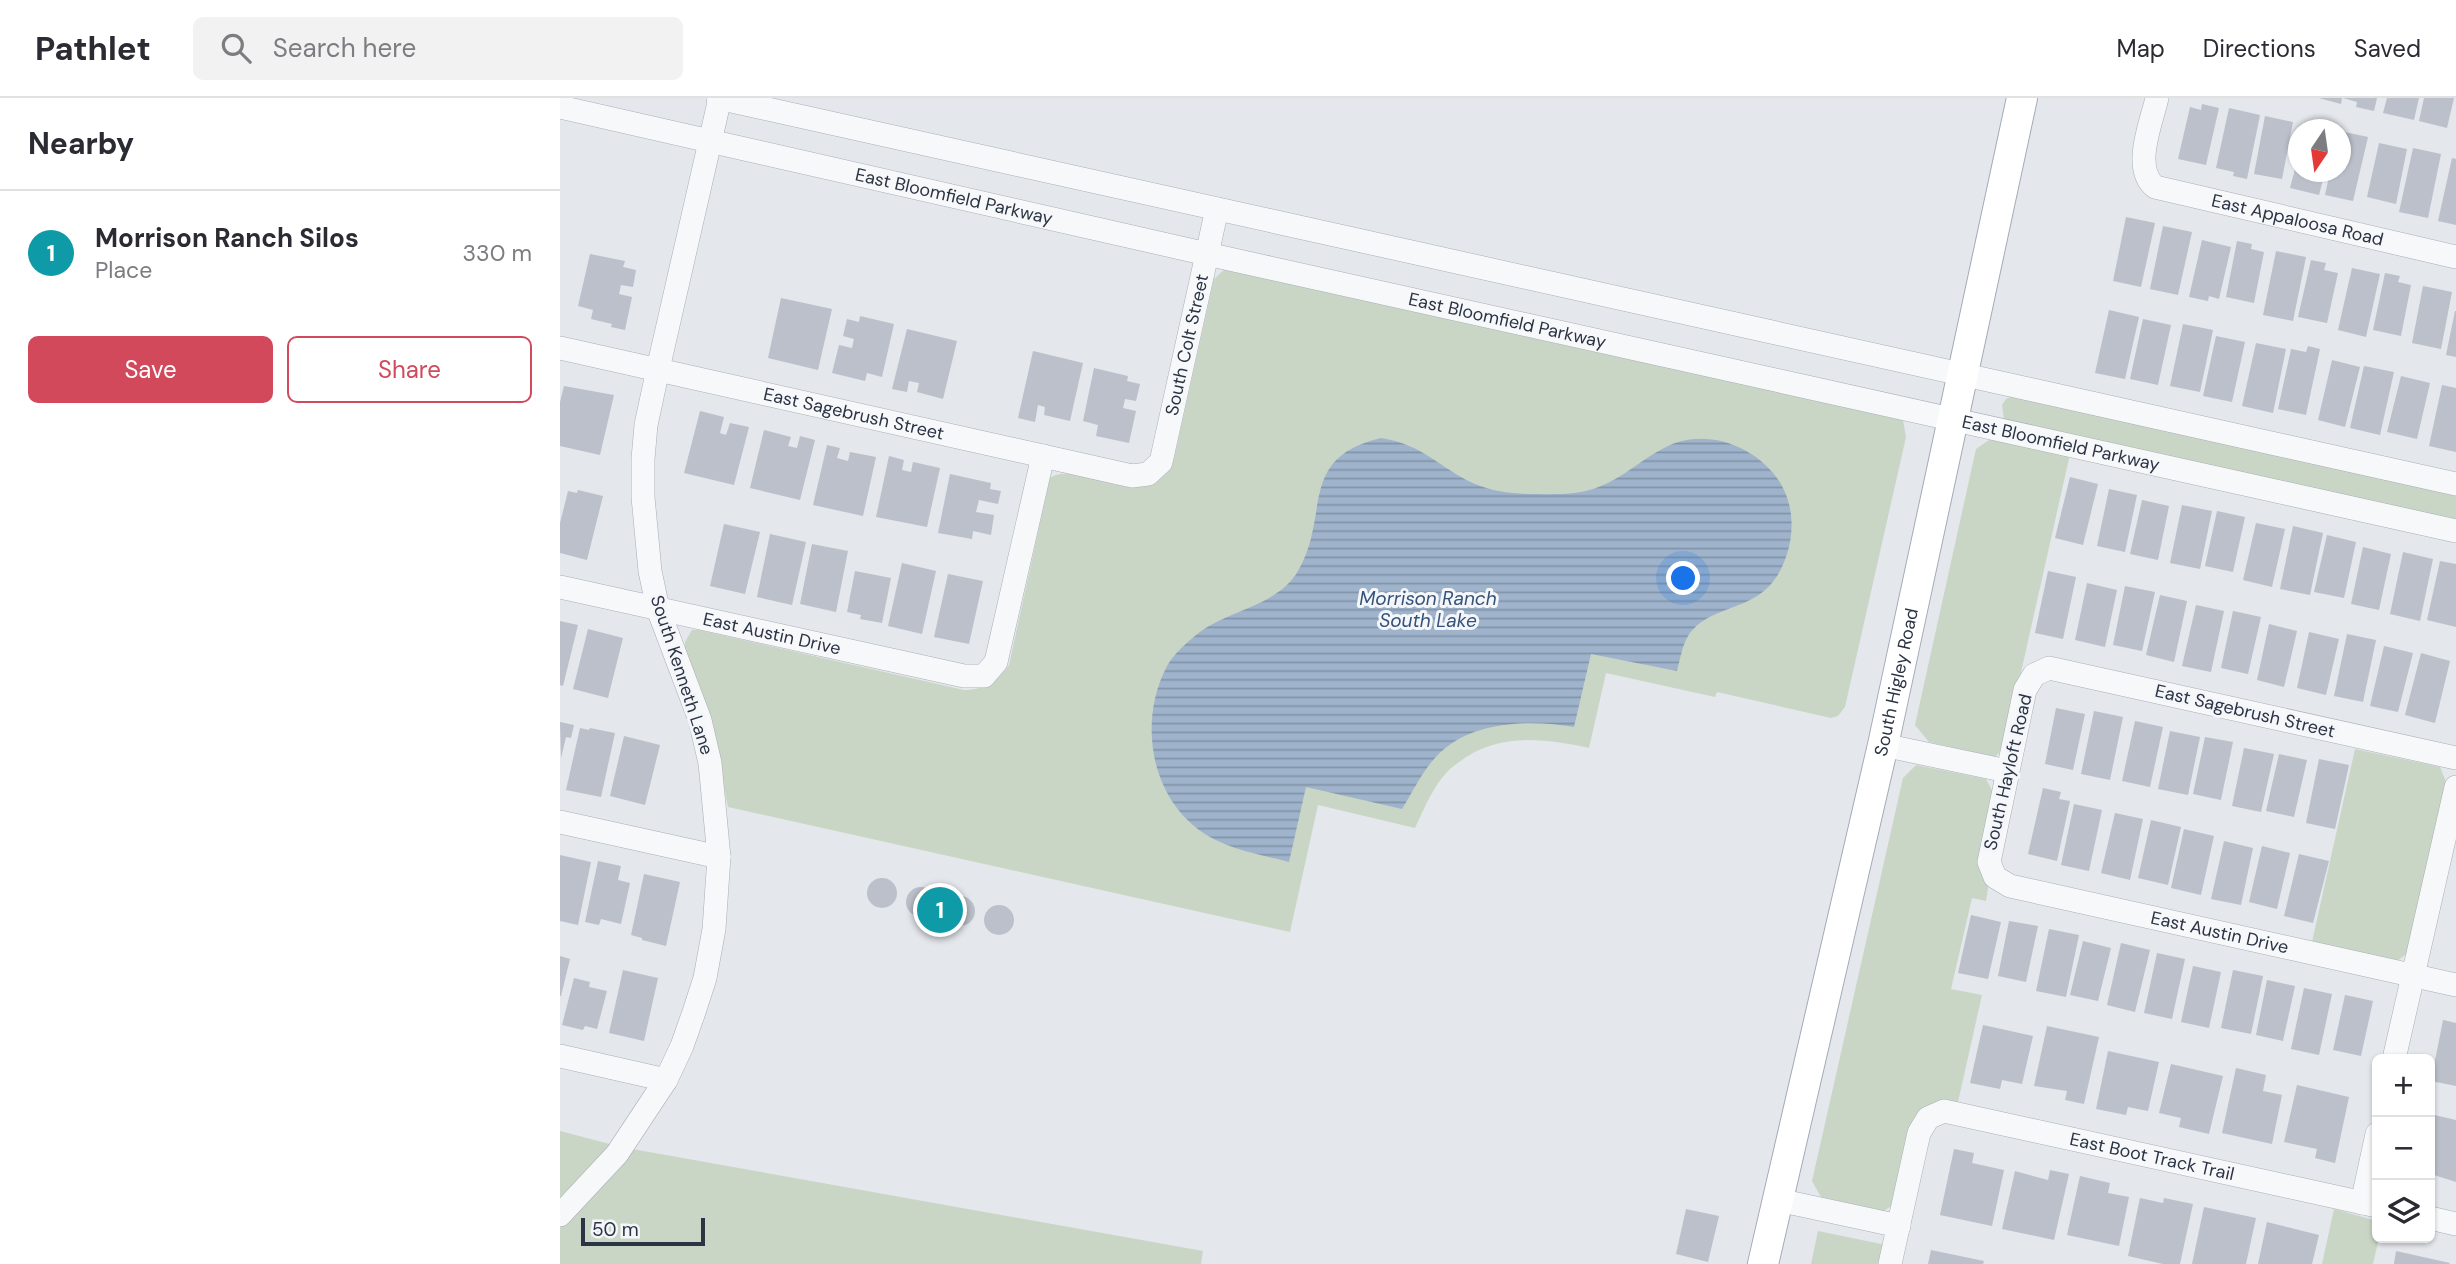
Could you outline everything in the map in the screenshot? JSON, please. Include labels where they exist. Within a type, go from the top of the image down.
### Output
[{"type":"main road","name":"South Higley Road","points":[[1763,1264],[1883,744],[2022,98]]},
{"type":"street","points":[[719,98],[2456,484]]},
{"type":"street","name":"South Kenneth Lane","points":[[560,1215],[617,1154],[666,1080],[682,1046],[705,978],[714,929],[719,857],[710,763],[700,720],[657,609],[650,570],[643,497],[643,459],[646,425],[719,98]]},
{"type":"street","name":"East Appaloosa Road","points":[[2157,98],[2143,163],[2145,175],[2155,187],[2456,257]]},
{"type":"street","name":"East Bloomfield Parkway","points":[[560,107],[1207,254],[2456,531]]},
{"type":"street","name":"South Colt Street","points":[[1148,474],[1161,462],[1217,209]]},
{"type":"street","name":"East Sagebrush Street","points":[[560,348],[1132,477],[1148,474]]},
{"type":"street","name":"East Austin Drive","points":[[560,587],[964,676],[984,676],[996,662],[1043,456]]},
{"type":"street","name":"East Sagebrush Street","points":[[2034,675],[2041,670],[2058,669],[2456,758]]},
{"type":"street","name":"South Hayloft Road","points":[[1991,870],[1989,853],[2007,771],[2025,690],[2034,675]]},
{"type":"street","points":[[1883,744],[2007,771]]},
{"type":"street","points":[[2395,1054],[2456,787]]},
{"type":"street","points":[[560,822],[719,857]]},
{"type":"street","name":"East Austin Drive","points":[[1991,870],[1995,877],[2010,886],[2456,985]]},
{"type":"street","points":[[560,1056],[666,1080]]},
{"type":"street","name":"East Boot Track Trail","points":[[1899,1226],[1919,1133],[1928,1118],[1944,1111],[2370,1205]]},
{"type":"street","points":[[2370,1205],[2372,1180]]},
{"type":"street","points":[[1779,1200],[1899,1226],[1890,1264]]},
{"type":"street","points":[[2435,1219],[2456,1224]]},
{"type":"green space","points":[[1227,267],[1903,420],[1906,437],[1845,707],[1838,716],[1831,718],[1717,692],[1715,697],[1606,673],[1589,748],[1519,740],[1503,742],[1471,754],[1442,778],[1415,828],[1318,805],[1290,932],[728,807],[710,717],[685,650],[685,642],[692,630],[964,690],[990,684],[1009,665],[1050,478],[1060,474],[1072,474],[1131,487],[1145,486],[1165,474],[1174,459],[1214,279]]},
{"type":"green space","points":[[2017,394],[2456,492],[2456,524],[2004,420],[2002,405],[2006,399]]},
{"type":"green space","points":[[1992,438],[2070,454],[2004,748],[1995,757],[1929,742],[1915,725],[1976,449]]},
{"type":"green space","points":[[2355,749],[2440,767],[2446,782],[2409,952],[2397,961],[2312,942]]},
{"type":"green space","points":[[1916,765],[1986,779],[1994,794],[1980,863],[1988,888],[1986,901],[1972,898],[1951,989],[1982,995],[1958,1102],[1940,1101],[1894,1204],[1884,1211],[1821,1197],[1812,1181],[1903,778]]},
{"type":"green space","points":[[560,1131],[621,1147],[1203,1251],[1201,1264],[560,1264]]},
{"type":"green space","points":[[2334,1209],[2372,1220],[2372,1243],[2378,1243],[2373,1264],[2322,1264]]},
{"type":"green space","points":[[1818,1231],[1886,1245],[1882,1264],[1811,1264]]},
{"type":"water","name":"Morrison Ranch South Lake","points":[[1381,438],[1421,451],[1462,478],[1481,486],[1527,494],[1565,494],[1592,489],[1625,473],[1656,452],[1679,442],[1710,439],[1726,442],[1741,448],[1767,466],[1782,487],[1789,505],[1792,525],[1787,554],[1778,574],[1767,588],[1753,598],[1699,624],[1686,640],[1677,671],[1591,654],[1574,727],[1519,724],[1481,730],[1464,736],[1435,758],[1402,809],[1306,787],[1289,862],[1231,846],[1199,830],[1182,815],[1169,796],[1154,754],[1153,709],[1158,687],[1167,666],[1180,649],[1196,635],[1277,593],[1289,583],[1308,550],[1320,491],[1327,474],[1337,459],[1355,447]]},
{"type":"building","points":[[2319,98],[2342,98],[2341,104]]},
{"type":"building","points":[[2343,98],[2377,98],[2374,111],[2356,107],[2357,102]]},
{"type":"building","points":[[2387,98],[2419,98],[2414,120],[2383,113]]},
{"type":"building","points":[[2424,98],[2454,98],[2447,128],[2419,121]]},
{"type":"building","points":[[2202,104],[2219,108],[2206,165],[2178,159],[2190,107],[2201,110]]},
{"type":"building","points":[[2229,108],[2260,115],[2247,179],[2233,176],[2234,172],[2216,168]]},
{"type":"building","points":[[2265,116],[2288,121],[2288,148],[2282,179],[2254,174]]},
{"type":"building","points":[[2351,133],[2368,137],[2353,201],[2325,195],[2328,182],[2351,182]]},
{"type":"building","points":[[2379,143],[2407,149],[2396,204],[2367,197]]},
{"type":"building","points":[[2413,148],[2441,154],[2428,218],[2399,212]]},
{"type":"building","points":[[2452,158],[2456,159],[2456,225],[2438,221]]},
{"type":"building","points":[[2292,182],[2322,182],[2319,195],[2290,188]]},
{"type":"building","points":[[2126,217],[2155,223],[2141,287],[2113,281]]},
{"type":"building","points":[[2163,226],[2192,232],[2178,295],[2150,289]]},
{"type":"building","points":[[2202,240],[2231,247],[2219,299],[2209,296],[2208,301],[2189,297]]},
{"type":"building","points":[[2237,241],[2252,244],[2251,249],[2264,252],[2254,303],[2226,297]]},
{"type":"building","points":[[2276,251],[2306,257],[2293,321],[2263,315]]},
{"type":"building","points":[[590,254],[625,261],[623,267],[636,270],[633,287],[621,285],[619,294],[632,297],[625,330],[591,319],[593,310],[578,306]]},
{"type":"building","points":[[2311,260],[2326,263],[2324,270],[2338,273],[2327,323],[2298,317]]},
{"type":"building","points":[[2352,268],[2380,274],[2366,337],[2338,330]]},
{"type":"building","points":[[2385,273],[2400,276],[2398,282],[2411,285],[2401,336],[2373,330]]},
{"type":"building","points":[[2423,286],[2452,292],[2441,349],[2412,343]]},
{"type":"building","points":[[781,298],[832,309],[818,370],[768,358]]},
{"type":"building","points":[[2109,310],[2139,317],[2125,379],[2095,373]]},
{"type":"building","points":[[2456,311],[2456,357],[2446,355]]},
{"type":"building","points":[[860,316],[894,324],[882,377],[867,373],[865,381],[832,373],[839,345],[852,348],[854,339],[843,336],[847,319],[859,322]]},
{"type":"building","points":[[2143,319],[2171,325],[2158,385],[2130,379]]},
{"type":"building","points":[[2183,324],[2213,330],[2200,392],[2170,386]]},
{"type":"building","points":[[907,329],[957,341],[943,399],[917,392],[919,383],[909,381],[907,392],[892,389]]},
{"type":"building","points":[[2216,336],[2245,342],[2232,402],[2203,396]]},
{"type":"building","points":[[2256,343],[2286,349],[2273,413],[2242,406]]},
{"type":"building","points":[[2308,346],[2320,349],[2306,415],[2278,409],[2291,349],[2306,352]]},
{"type":"building","points":[[1033,351],[1083,363],[1070,421],[1044,415],[1045,407],[1038,405],[1035,422],[1018,418]]},
{"type":"building","points":[[2332,360],[2360,367],[2345,427],[2318,420]]},
{"type":"building","points":[[2364,366],[2394,372],[2380,435],[2350,428]]},
{"type":"building","points":[[1094,368],[1128,376],[1127,381],[1140,384],[1136,401],[1125,399],[1123,408],[1136,411],[1129,443],[1096,436],[1098,425],[1083,421]]},
{"type":"building","points":[[2401,376],[2430,383],[2417,439],[2387,432]]},
{"type":"building","points":[[2442,385],[2456,388],[2456,452],[2429,446]]},
{"type":"building","points":[[564,386],[614,395],[600,455],[560,446],[560,402]]},
{"type":"building","points":[[700,411],[724,417],[720,433],[726,435],[730,423],[749,427],[734,485],[684,473]]},
{"type":"building","points":[[764,430],[791,437],[788,446],[797,448],[800,436],[815,440],[800,500],[750,488]]},
{"type":"building","points":[[827,445],[840,448],[837,458],[848,461],[850,452],[876,457],[863,516],[813,505]]},
{"type":"building","points":[[889,456],[904,460],[902,470],[911,472],[913,462],[940,468],[927,527],[876,517]]},
{"type":"building","points":[[950,474],[991,483],[990,489],[1001,491],[998,504],[979,500],[976,512],[994,515],[991,535],[973,531],[972,539],[938,533]]},
{"type":"building","points":[[2070,477],[2098,484],[2083,545],[2055,538]]},
{"type":"building","points":[[2109,489],[2137,495],[2125,552],[2097,546]]},
{"type":"building","points":[[578,490],[603,496],[587,560],[560,553],[560,523],[568,491],[577,493]]},
{"type":"building","points":[[2142,500],[2169,506],[2158,560],[2130,554]]},
{"type":"building","points":[[2182,505],[2212,511],[2200,569],[2170,563]]},
{"type":"building","points":[[2217,511],[2245,517],[2233,572],[2205,566]]},
{"type":"building","points":[[2256,523],[2285,529],[2272,587],[2243,580]]},
{"type":"building","points":[[724,524],[760,532],[745,594],[710,586]]},
{"type":"building","points":[[2293,526],[2323,533],[2310,595],[2280,589]]},
{"type":"building","points":[[770,534],[806,542],[792,605],[757,597]]},
{"type":"building","points":[[2327,535],[2356,542],[2344,598],[2314,592]]},
{"type":"building","points":[[812,544],[848,551],[836,612],[800,604]]},
{"type":"building","points":[[2363,547],[2391,554],[2379,610],[2351,604]]},
{"type":"building","points":[[2403,552],[2433,559],[2420,621],[2390,614]]},
{"type":"building","points":[[2440,561],[2456,564],[2456,627],[2427,620]]},
{"type":"building","points":[[902,563],[936,571],[922,634],[888,626]]},
{"type":"building","points":[[855,571],[891,578],[882,623],[860,619],[861,615],[847,612]]},
{"type":"building","points":[[2048,571],[2076,577],[2063,639],[2035,633]]},
{"type":"building","points":[[948,574],[983,581],[969,644],[934,637]]},
{"type":"building","points":[[2087,583],[2117,590],[2105,647],[2075,640]]},
{"type":"building","points":[[2125,586],[2155,592],[2142,651],[2113,645]]},
{"type":"building","points":[[2160,595],[2187,601],[2174,662],[2146,655]]},
{"type":"building","points":[[2196,605],[2224,611],[2211,672],[2182,666]]},
{"type":"building","points":[[2233,611],[2261,617],[2248,674],[2221,668]]},
{"type":"building","points":[[560,621],[578,625],[563,686],[560,685]]},
{"type":"building","points":[[2269,624],[2297,631],[2284,687],[2257,680]]},
{"type":"building","points":[[588,629],[623,638],[608,698],[573,689]]},
{"type":"building","points":[[2309,632],[2339,639],[2326,695],[2297,688]]},
{"type":"building","points":[[2347,634],[2376,640],[2363,702],[2334,696]]},
{"type":"building","points":[[2384,646],[2413,653],[2398,712],[2370,706]]},
{"type":"building","points":[[2421,653],[2450,661],[2435,723],[2405,715]]},
{"type":"building","points":[[2056,708],[2085,714],[2073,770],[2045,764]]},
{"type":"building","points":[[2094,711],[2123,717],[2110,780],[2081,774]]},
{"type":"building","points":[[2135,721],[2163,727],[2150,787],[2122,781]]},
{"type":"building","points":[[560,722],[574,725],[571,738],[566,737],[561,758]]},
{"type":"building","points":[[580,728],[615,733],[601,797],[566,790]]},
{"type":"building","points":[[2170,731],[2200,737],[2188,795],[2158,789]]},
{"type":"building","points":[[624,736],[660,745],[645,805],[610,796]]},
{"type":"building","points":[[2205,737],[2233,742],[2221,800],[2193,794]]},
{"type":"building","points":[[2244,748],[2274,754],[2261,812],[2232,806]]},
{"type":"building","points":[[2279,754],[2307,760],[2294,817],[2266,811]]},
{"type":"building","points":[[2319,759],[2349,765],[2335,829],[2306,823]]},
{"type":"building","points":[[2043,788],[2061,792],[2059,799],[2070,801],[2057,861],[2028,854]]},
{"type":"building","points":[[2074,804],[2102,810],[2089,871],[2061,865]]},
{"type":"building","points":[[2115,813],[2143,819],[2130,880],[2101,873]]},
{"type":"building","points":[[2151,820],[2181,827],[2168,885],[2138,878]]},
{"type":"building","points":[[2184,829],[2214,836],[2201,895],[2171,888]]},
{"type":"building","points":[[2224,841],[2253,848],[2241,905],[2211,899]]},
{"type":"building","points":[[2262,846],[2290,853],[2277,909],[2249,902]]},
{"type":"building","points":[[2299,854],[2329,861],[2313,923],[2284,916]]},
{"type":"building","points":[[560,855],[591,862],[578,925],[560,921]]},
{"type":"building","points":[[598,861],[621,866],[618,880],[630,883],[621,924],[601,919],[599,925],[585,922]]},
{"type":"building","points":[[644,874],[680,882],[666,946],[631,935]]},
{"type":"building","points":[[882,878],[893,882],[897,893],[893,904],[882,908],[871,904],[867,893],[871,882]]},
{"type":"building","points":[[921,887],[932,891],[936,902],[932,913],[921,917],[910,913],[906,902],[910,891]]},
{"type":"building","points":[[960,896],[971,900],[975,911],[971,922],[960,926],[949,922],[945,911],[949,900]]},
{"type":"building","points":[[999,905],[1010,909],[1014,920],[1010,931],[999,935],[988,931],[984,920],[988,909]]},
{"type":"building","points":[[1971,915],[2001,922],[1988,979],[1958,973]]},
{"type":"building","points":[[2009,921],[2038,926],[2026,982],[1998,976]]},
{"type":"building","points":[[2049,929],[2079,935],[2066,997],[2036,991]]},
{"type":"building","points":[[2083,941],[2111,948],[2098,1001],[2070,995]]},
{"type":"building","points":[[2121,943],[2150,950],[2135,1012],[2107,1005]]},
{"type":"building","points":[[2157,953],[2185,959],[2172,1019],[2144,1013]]},
{"type":"building","points":[[560,956],[570,959],[561,996],[560,996]]},
{"type":"building","points":[[2193,966],[2221,972],[2209,1028],[2181,1022]]},
{"type":"building","points":[[623,970],[658,978],[644,1041],[609,1033]]},
{"type":"building","points":[[2233,970],[2263,976],[2251,1034],[2221,1028]]},
{"type":"building","points":[[574,978],[590,982],[589,987],[607,991],[597,1029],[585,1026],[583,1030],[562,1025]]},
{"type":"building","points":[[2267,980],[2295,986],[2283,1041],[2256,1035]]},
{"type":"building","points":[[2304,988],[2332,994],[2319,1055],[2291,1049]]},
{"type":"building","points":[[2345,995],[2373,1001],[2361,1056],[2333,1050]]},
{"type":"building","points":[[2443,1020],[2456,1023],[2456,1086],[2435,1082],[2435,1061]]},
{"type":"building","points":[[1983,1025],[2033,1036],[2022,1084],[2002,1080],[2000,1089],[1970,1083]]},
{"type":"building","points":[[2047,1026],[2099,1037],[2084,1104],[2065,1100],[2067,1091],[2034,1086]]},
{"type":"building","points":[[2108,1051],[2159,1062],[2148,1111],[2128,1107],[2126,1115],[2096,1109]]},
{"type":"building","points":[[2171,1064],[2223,1076],[2209,1134],[2179,1127],[2181,1118],[2159,1113]]},
{"type":"building","points":[[2236,1068],[2266,1075],[2263,1091],[2282,1095],[2272,1144],[2222,1133]]},
{"type":"building","points":[[2297,1085],[2349,1097],[2335,1163],[2315,1158],[2317,1149],[2284,1142]]},
{"type":"building","points":[[2435,1115],[2456,1120],[2456,1182],[2435,1175]]},
{"type":"building","points":[[1954,1149],[1974,1153],[1972,1163],[2004,1170],[1992,1226],[1940,1215]]},
{"type":"building","points":[[2050,1170],[2069,1174],[2054,1240],[2002,1229],[2015,1171],[2048,1180]]},
{"type":"building","points":[[2080,1176],[2110,1183],[2108,1193],[2129,1197],[2119,1246],[2067,1235]]},
{"type":"building","points":[[2140,1198],[2163,1203],[2164,1198],[2193,1204],[2180,1264],[2163,1264],[2128,1256]]},
{"type":"building","points":[[2204,1207],[2256,1218],[2246,1264],[2192,1264]]},
{"type":"building","points":[[1686,1209],[1719,1216],[1708,1262],[1676,1254]]},
{"type":"building","points":[[2267,1222],[2319,1235],[2312,1264],[2258,1264]]},
{"type":"building","points":[[1931,1250],[1984,1261],[1983,1264],[1928,1264]]},
{"type":"building","points":[[2396,1251],[2450,1263],[2394,1264]]},
{"type":"place","name":"Morrison Ranch Silos","points":[[940,910]]}]
